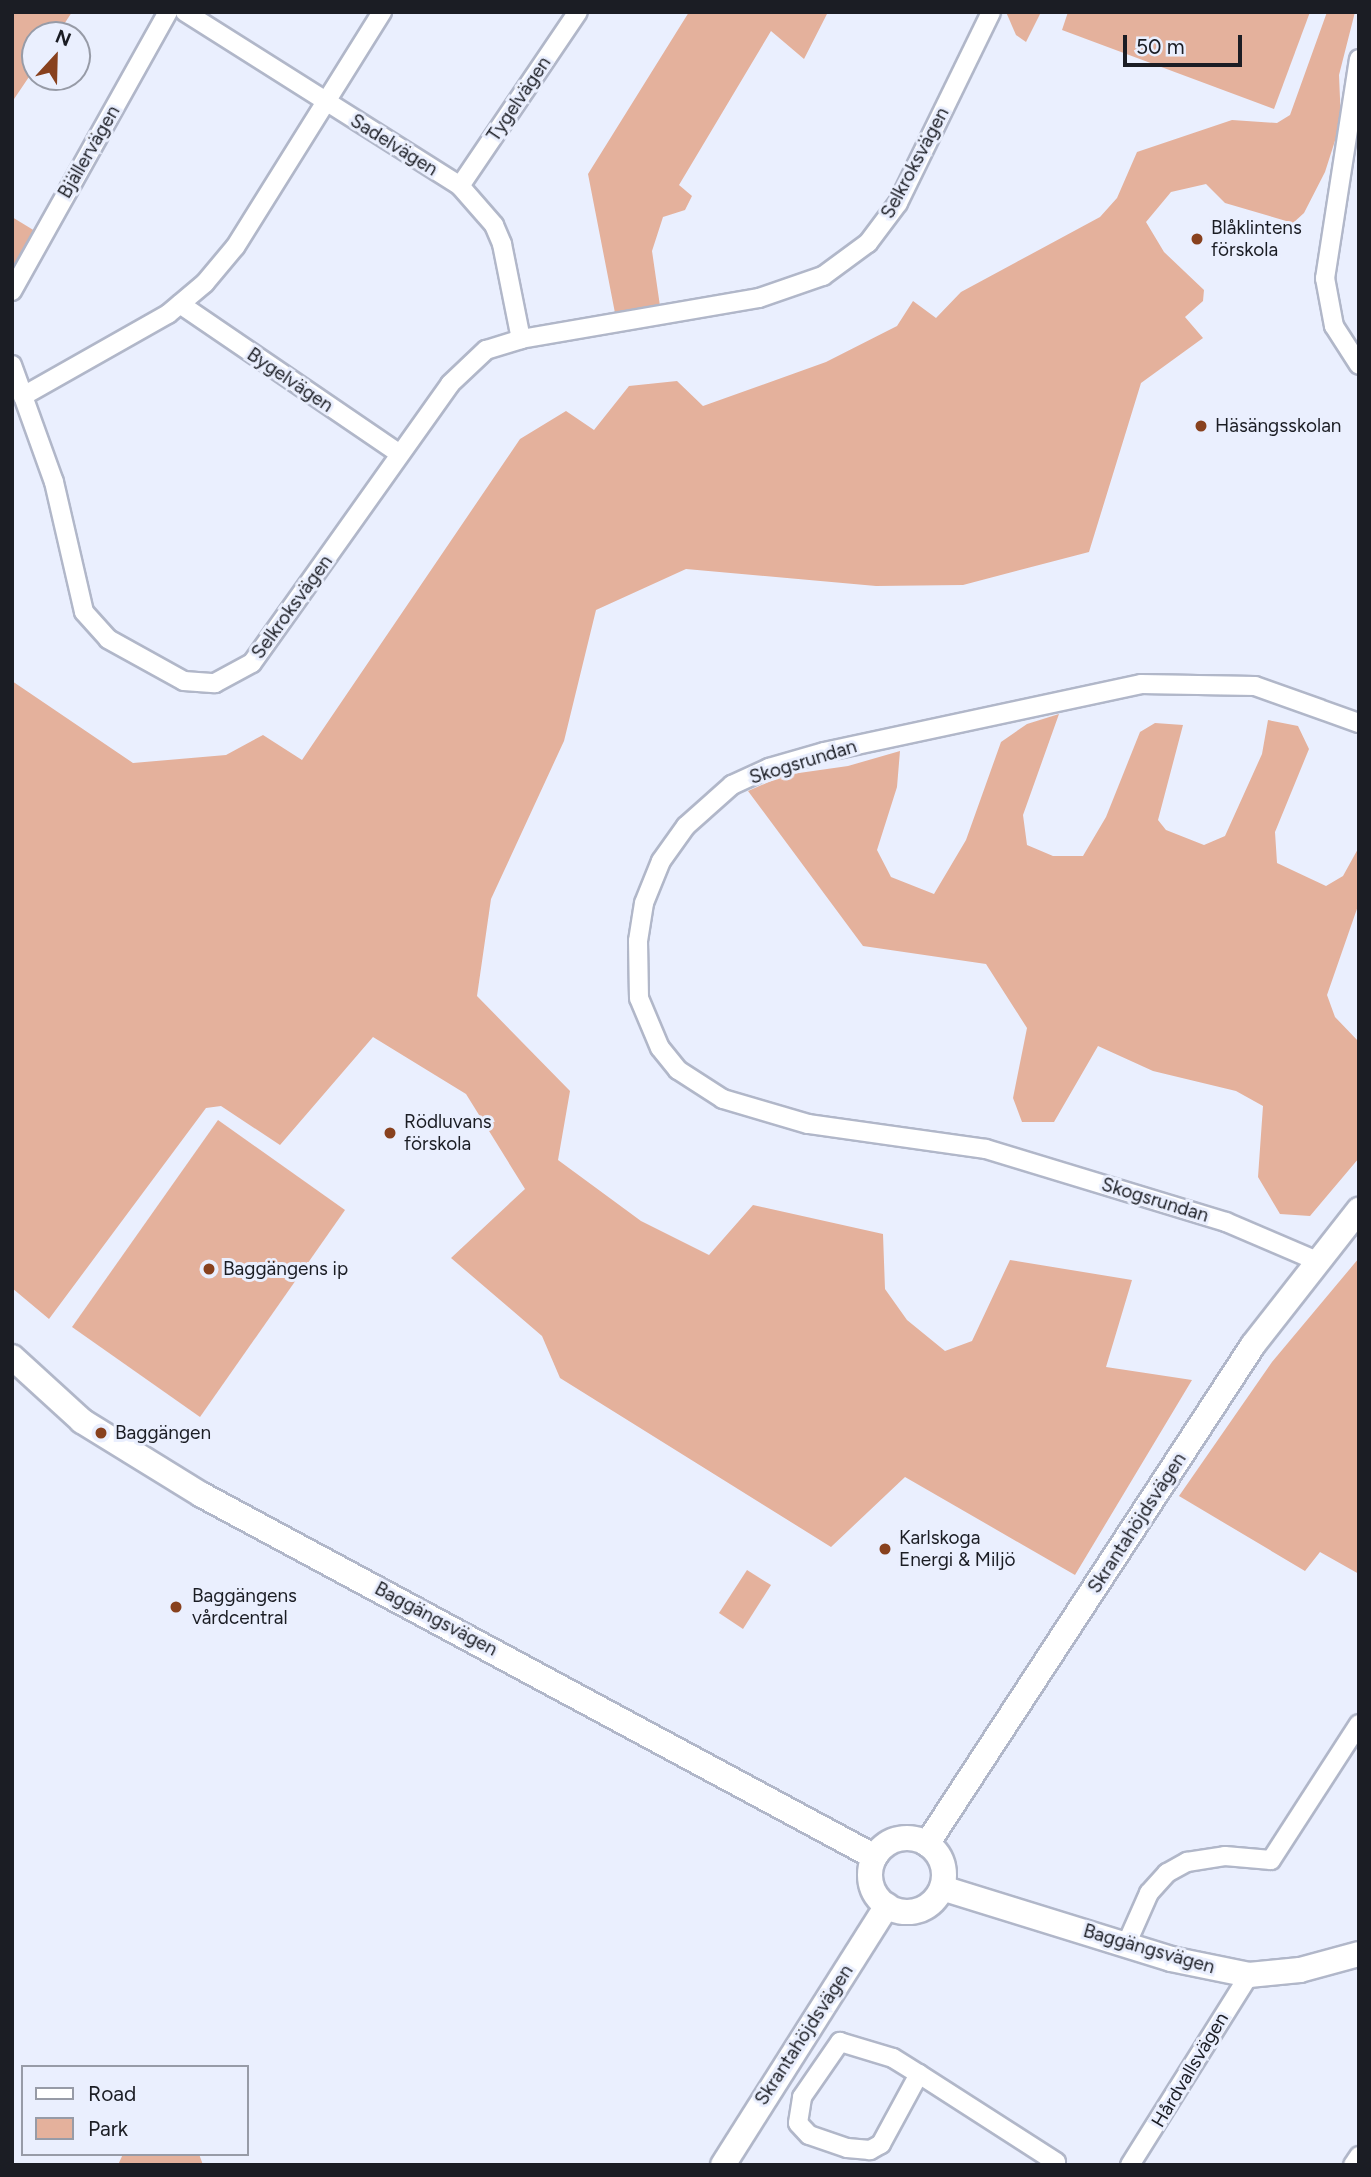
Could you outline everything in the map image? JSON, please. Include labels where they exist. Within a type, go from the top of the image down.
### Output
[{"type":"street","name":"Bjällervägen","points":[[12,291],[167,12]]},
{"type":"street","name":"Sadelvägen","points":[[185,12],[460,186],[494,225],[502,244],[521,339]]},
{"type":"street","points":[[12,365],[23,396],[180,304],[235,247],[382,12]]},
{"type":"street","name":"Tygelvägen","points":[[460,186],[578,12]]},
{"type":"street","name":"Selkroksvägen","points":[[23,396],[54,482],[84,612],[108,639],[174,676],[200,684],[233,677],[267,647],[465,365],[486,350],[521,339],[759,298],[823,276],[868,243],[898,203],[991,12]]},
{"type":"street","points":[[1359,60],[1325,278],[1337,334],[1359,365]]},
{"type":"street","name":"Bygelvägen","points":[[180,304],[400,454]]},
{"type":"street","name":"Skogsrundan","points":[[1317,1261],[1226,1222],[986,1149],[799,1122],[723,1099],[678,1070],[660,1048],[639,998],[638,941],[644,903],[661,860],[686,826],[707,802],[732,785],[769,768],[824,752],[1140,684],[1246,685],[1284,693],[1359,723]]},
{"type":"street","name":"Skrantahöjdsvägen","points":[[928,1844],[1246,1356],[1359,1210]]},
{"type":"street","name":"Baggängsvägen","points":[[12,1357],[59,1402],[141,1460],[875,1857]]},
{"type":"street","points":[[1126,1945],[1149,1893],[1177,1867],[1205,1857],[1271,1860],[1359,1724]]},
{"type":"street","points":[[899,1839],[928,1844],[942,1862],[942,1888],[933,1901],[917,1911],[887,1906],[872,1886],[875,1857],[899,1839]]},
{"type":"street","name":"Baggängsvägen","points":[[942,1888],[1182,1962],[1249,1975],[1300,1970],[1359,1954]]},
{"type":"street","name":"Skrantahöjdsvägen","points":[[723,2165],[887,1906]]},
{"type":"street","name":"Hårdvallsvägen","points":[[1130,2165],[1249,1975]]},
{"type":"street","points":[[919,2074],[881,2144],[870,2150],[847,2148],[808,2134],[799,2123],[802,2097],[840,2042],[874,2051],[919,2074],[1059,2164]]},
{"type":"street","points":[[1353,2165],[1359,2156]]},
{"type":"green space","points":[[12,12],[72,12],[66,21],[21,21],[21,89],[12,102]]},
{"type":"green space","points":[[689,12],[828,12],[804,59],[771,31],[679,185],[692,196],[685,210],[663,217],[652,251],[660,306],[615,313],[588,174]]},
{"type":"green space","points":[[1006,12],[1041,12],[1026,42],[1016,35]]},
{"type":"green space","points":[[1068,12],[1310,12],[1274,109],[1062,30]]},
{"type":"green space","points":[[1327,12],[1355,12],[1339,75],[1341,122],[1325,172],[1304,213],[1293,223],[1225,203],[1206,184],[1171,192],[1146,222],[1164,252],[1204,290],[1203,301],[1185,317],[1203,338],[1141,383],[1089,552],[963,585],[876,586],[686,569],[596,610],[564,741],[491,899],[477,996],[570,1091],[558,1160],[641,1221],[709,1255],[753,1205],[883,1234],[885,1289],[907,1320],[945,1351],[972,1341],[1010,1260],[1132,1280],[1106,1367],[1192,1380],[1075,1575],[905,1477],[831,1547],[560,1378],[542,1336],[451,1258],[525,1189],[466,1094],[373,1037],[280,1145],[221,1106],[206,1108],[49,1319],[12,1288],[12,681],[133,763],[226,755],[263,735],[302,760],[520,439],[566,411],[594,430],[629,386],[677,381],[703,406],[826,362],[897,326],[913,301],[936,318],[961,292],[1100,217],[1117,198],[1137,152],[1232,120],[1277,123],[1290,115]]},
{"type":"green space","points":[[12,217],[35,231],[12,279]]},
{"type":"green space","points":[[1059,714],[1023,815],[1027,845],[1053,856],[1083,856],[1106,817],[1140,732],[1155,723],[1183,725],[1158,820],[1166,830],[1204,845],[1225,836],[1262,754],[1268,720],[1298,726],[1309,749],[1275,832],[1277,863],[1326,886],[1343,876],[1359,847],[1359,903],[1327,995],[1335,1017],[1359,1042],[1359,1158],[1310,1216],[1280,1214],[1258,1177],[1263,1106],[1236,1091],[1153,1071],[1098,1046],[1054,1122],[1022,1122],[1013,1098],[1027,1028],[986,964],[863,946],[748,791],[785,775],[848,766],[900,751],[897,787],[877,850],[891,877],[934,894],[966,840],[1001,742],[1027,724]]},
{"type":"green space","name":"Baggängens ip","points":[[218,1120],[345,1210],[200,1417],[72,1327]]},
{"type":"green space","points":[[1359,1258],[1359,1574],[1320,1552],[1305,1571],[1179,1496],[1272,1362]]},
{"type":"green space","points":[[747,1570],[771,1585],[743,1629],[719,1613]]},
{"type":"green space","points":[[122,2156],[200,2156],[203,2165],[118,2165]]},
{"type":"place","name":"Blåklintens förskola","points":[[1197,239]]},
{"type":"place","name":"Häsängsskolan","points":[[1201,426]]},
{"type":"place","name":"Rödluvans förskola","points":[[390,1133]]},
{"type":"place","name":"Baggängens ip","points":[[209,1269]]},
{"type":"place","name":"Baggängen","points":[[101,1433]]},
{"type":"place","name":"Karlskoga Energi & Miljö","points":[[885,1549]]},
{"type":"place","name":"Baggängens vårdcentral","points":[[176,1607]]}]
